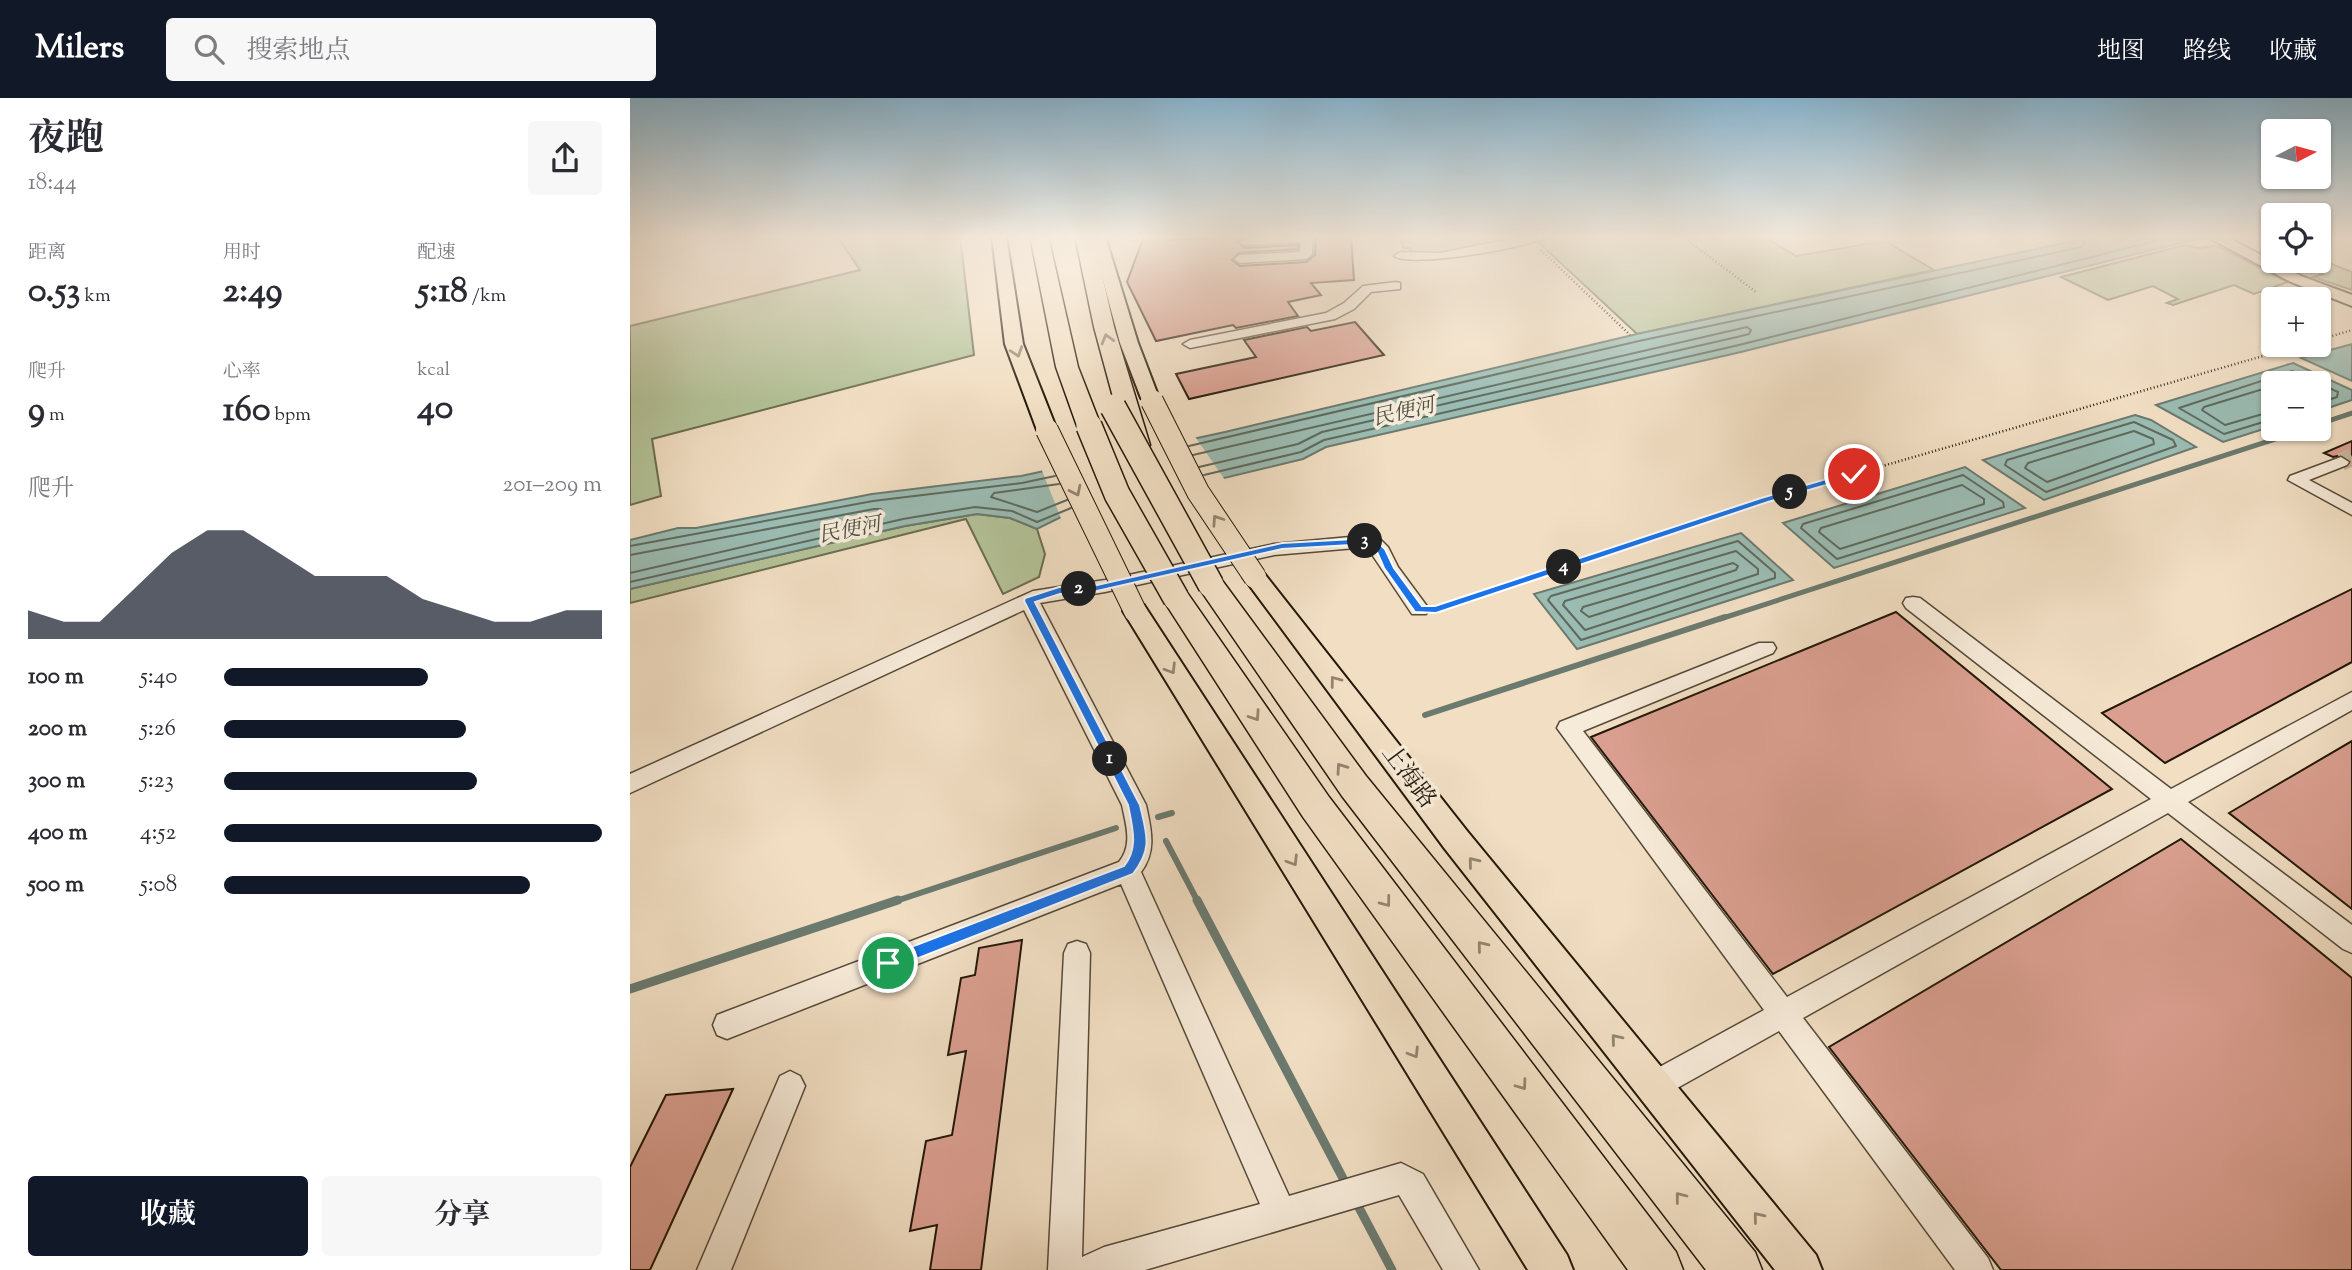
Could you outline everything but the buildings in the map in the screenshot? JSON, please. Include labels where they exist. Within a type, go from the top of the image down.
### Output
[{"type":"highway","points":[[1035,291],[1045,333],[1067,367]]},
{"type":"highway","points":[[1051,291],[1067,367],[1089,426],[1117,494],[1175,598],[1316,807],[1658,1270]]},
{"type":"highway","points":[[1070,291],[1072,298]]},
{"type":"highway","points":[[1096,291],[1119,406]]},
{"type":"highway","name":"上海路","points":[[1089,345],[1119,406],[1143,464],[1212,585],[1354,786],[1737,1270]]},
{"type":"main road","points":[[1007,291],[1014,344],[1047,430],[1135,611],[1552,1270]]},
{"type":"main road","name":"上海路","points":[[1114,291],[1129,343],[1150,398],[1198,492],[1255,576],[1456,840],[1801,1270]]},
{"type":"main road","points":[[2326,291],[2352,301]]},
{"type":"street","points":[[1190,344],[1330,316],[1349,306],[1365,291]]},
{"type":"street","points":[[2341,462],[2297,480],[2352,510]]},
{"type":"street","points":[[630,783],[1029,601],[1059,590],[1097,588],[1282,546],[1372,541],[1382,551],[1389,568],[1419,609]]},
{"type":"street","points":[[727,1025],[1128,870],[1139,856],[1140,833],[1134,805],[1029,601]]},
{"type":"street","points":[[1913,603],[2352,942]]},
{"type":"street","points":[[1766,648],[1568,728],[1976,1270]]},
{"type":"street","points":[[1653,1086],[2352,700]]},
{"type":"street","points":[[1128,870],[1281,1215]]},
{"type":"street","points":[[1065,1270],[1077,953]]},
{"type":"street","points":[[714,1270],[790,1086]]},
{"type":"street","points":[[1090,1270],[1151,1261],[1281,1215],[1401,1179],[1412,1185],[1461,1270]]},
{"type":"path","points":[[1587,291],[1630,335]]},
{"type":"path","points":[[2331,336],[2352,330]]},
{"type":"path","points":[[1419,609],[1436,610],[1765,500],[2261,357]]},
{"type":"green space","points":[[775,291],[966,291],[974,355],[652,439],[661,496],[630,505],[630,326]]},
{"type":"green space","points":[[1590,291],[1838,291],[1637,334]]},
{"type":"green space","points":[[2089,291],[2138,291],[2108,300]]},
{"type":"green space","points":[[2162,291],[2217,291],[2173,305],[2167,303],[2178,299]]},
{"type":"green space","points":[[977,514],[1010,518],[1037,529],[1045,554],[1039,577],[1003,594],[966,519],[630,603],[630,589],[905,526]]},
{"type":"water","name":"民便河","points":[[1840,291],[1988,291],[1741,352],[1326,447],[1303,459],[1061,517],[1037,529],[1010,518],[977,514],[905,526],[630,589],[630,540],[678,528],[696,528],[872,494],[1021,476],[1225,432],[1637,334]]},
{"type":"water","points":[[2352,344],[2352,381],[2301,358],[2331,357],[2331,350]]},
{"type":"water","points":[[2293,363],[2310,371],[2267,371]]},
{"type":"water","points":[[2261,373],[2261,430],[2223,442],[2156,405]]},
{"type":"water","points":[[2331,380],[2352,390],[2352,400],[2331,407]]},
{"type":"water","points":[[2135,415],[2151,420],[2196,447],[2044,500],[1983,460]]},
{"type":"water","points":[[1965,467],[2025,508],[1834,568],[1783,523]]},
{"type":"water","points":[[1741,533],[1793,580],[1577,649],[1534,594]]},
{"type":"pier","points":[[1194,435],[1225,480],[1062,521],[1041,468]]},
{"type":"waterway","points":[[2331,420],[2352,413]]},
{"type":"waterway","points":[[1720,619],[2269,441]]},
{"type":"waterway","points":[[1425,715],[1725,617]]},
{"type":"waterway","points":[[1158,817],[1172,813]]},
{"type":"waterway","points":[[893,902],[1116,828]]},
{"type":"waterway","points":[[1166,841],[1198,902]]},
{"type":"waterway","points":[[630,989],[898,900]]},
{"type":"waterway","points":[[1197,900],[1347,1186]]},
{"type":"waterway","points":[[1356,1202],[1392,1270]]},
{"type":"tunnel","points":[[2341,462],[2352,457]]},
{"type":"route","points":[[888,963],[1128,870],[1139,856],[1140,833],[1134,805],[1029,601],[1040,595],[1059,590],[1097,588],[1282,546],[1372,541],[1382,551],[1389,568],[1419,609],[1436,610],[1765,500],[1854,474]]}]
